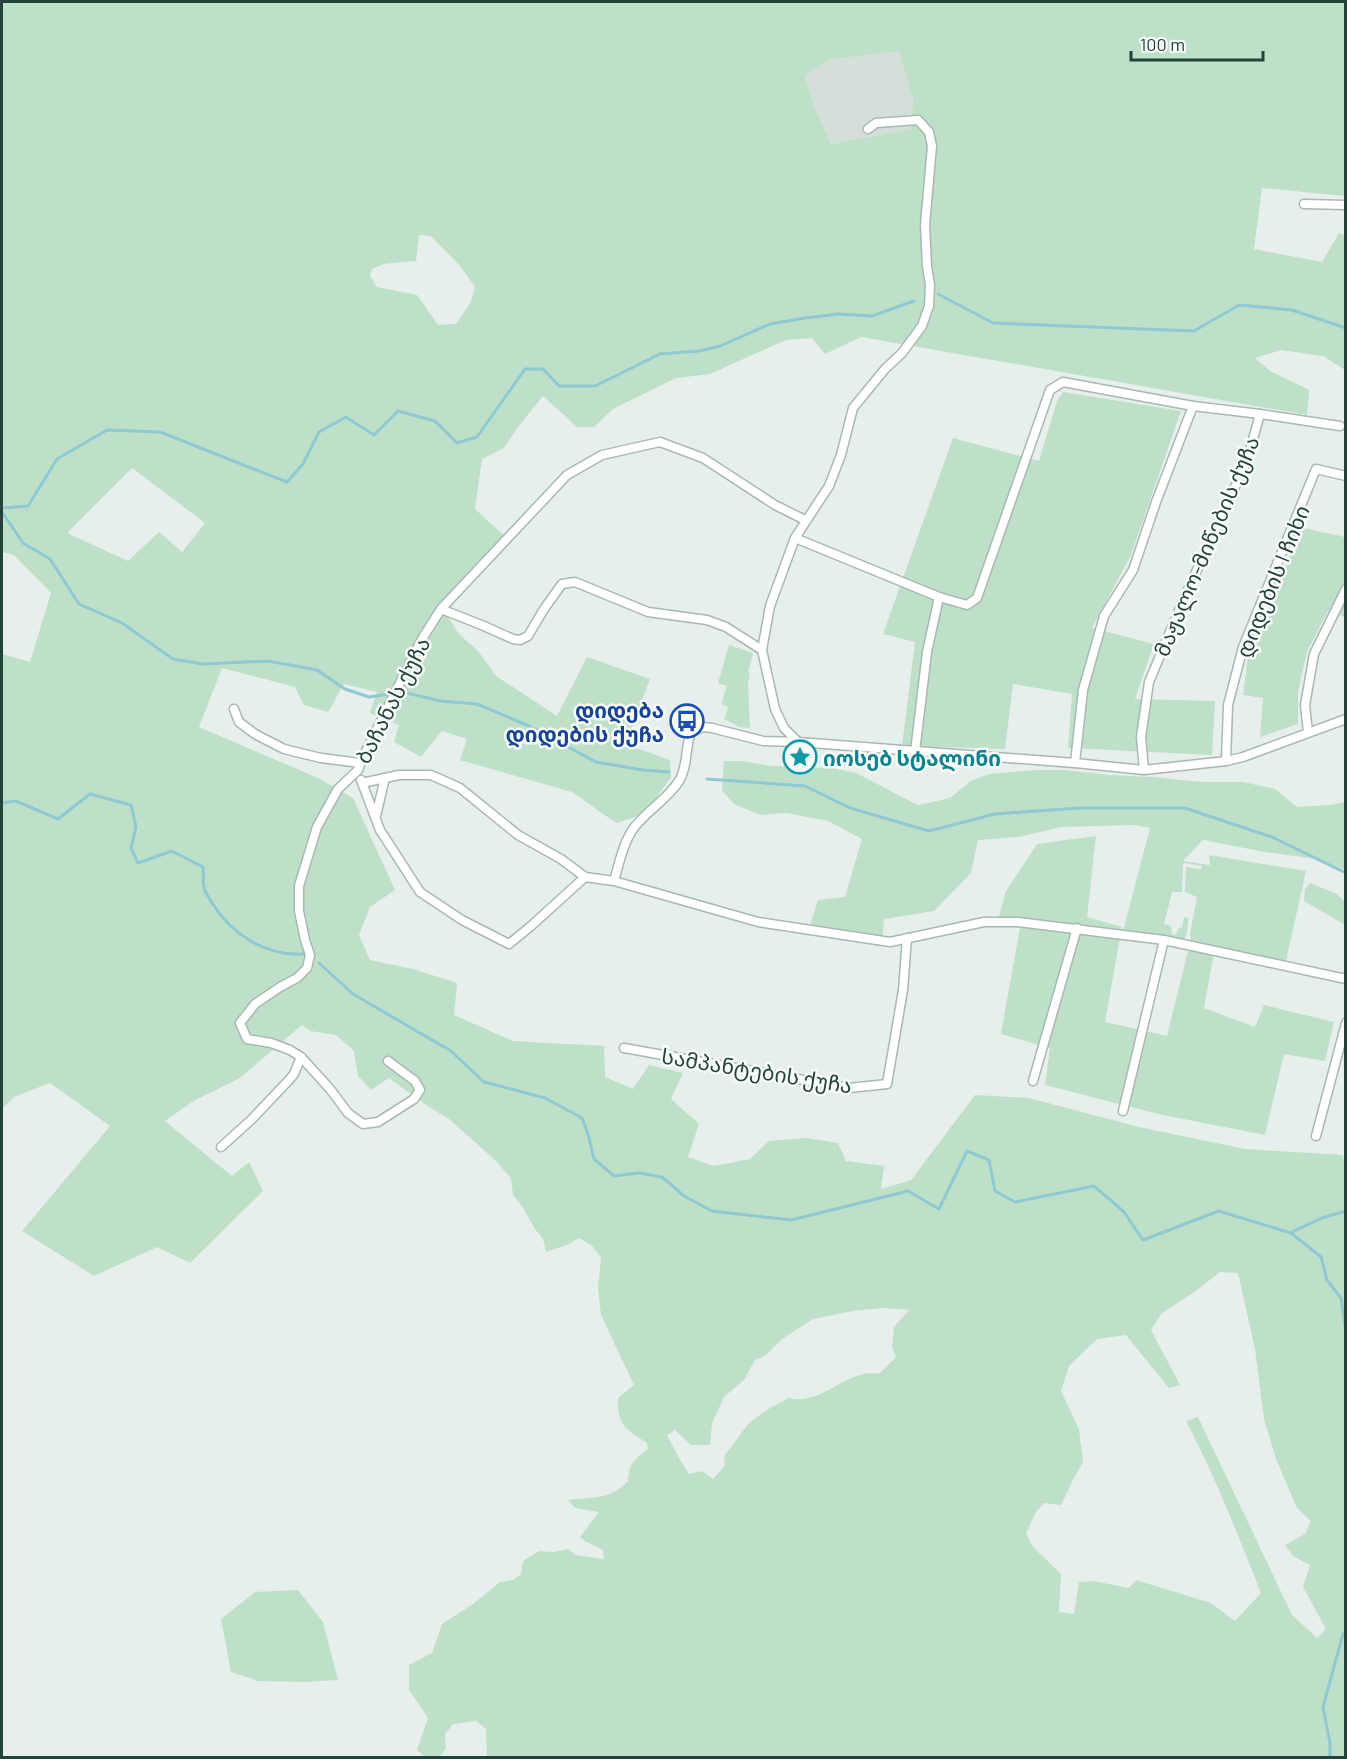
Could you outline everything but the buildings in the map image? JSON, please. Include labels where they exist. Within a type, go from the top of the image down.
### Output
[{"type":"street","points":[[798,742],[784,728],[776,710],[762,650],[770,606],[795,538],[829,486],[841,455],[853,408],[885,369],[902,353],[922,326],[930,306],[926,225],[932,146],[929,132],[918,120],[876,123],[868,129]]},
{"type":"street","points":[[1304,204],[1346,205]]},
{"type":"street","name":"მაჟალო-მიწების ქუჩა","points":[[795,538],[939,597],[968,605],[977,598],[1050,390],[1063,382],[1193,406],[1260,414],[1247,460],[1149,682],[1141,737],[1144,770]]},
{"type":"street","points":[[1074,763],[1083,690],[1104,616],[1133,570],[1193,406]]},
{"type":"street","points":[[1260,414],[1340,426]]},
{"type":"street","name":"ბაჩანას ქუჩა","points":[[388,1061],[415,1081],[420,1090],[414,1099],[378,1122],[363,1124],[348,1113],[330,1089],[300,1058],[290,1050],[271,1043],[247,1039],[240,1023],[255,1004],[297,978],[307,968],[310,955],[299,911],[299,886],[317,827],[338,789],[359,766],[422,639],[441,609],[567,475],[602,455],[660,442],[704,458],[775,505],[805,520]]},
{"type":"street","name":"დიდების I ჩიხი","points":[[1226,761],[1228,705],[1243,647],[1316,469],[1346,476]]},
{"type":"street","points":[[441,609],[520,640],[528,636],[562,584],[575,582],[648,612],[707,620],[726,627],[762,650]]},
{"type":"street","points":[[1308,732],[1305,705],[1314,654],[1346,589]]},
{"type":"street","points":[[915,752],[927,652],[939,597]]},
{"type":"street","points":[[234,709],[239,722],[255,734],[284,749],[359,766],[362,783],[380,830],[420,892],[462,920],[509,944],[585,877]]},
{"type":"street","points":[[614,881],[626,843],[634,827],[671,792],[681,779],[691,732],[703,727],[763,741],[1144,770],[1243,757],[1346,719]]},
{"type":"street","points":[[362,783],[399,775],[431,775],[460,788],[518,835],[561,859],[585,877],[614,881],[758,922],[890,942],[984,922],[1018,922],[1164,940],[1346,979]]},
{"type":"street","points":[[376,816],[385,778]]},
{"type":"street","points":[[1033,1081],[1077,928]]},
{"type":"street","name":"სამპანტების ქუჩა","points":[[624,1048],[849,1088],[887,1084],[903,990],[908,938]]},
{"type":"street","points":[[1124,1111],[1164,940]]},
{"type":"street","points":[[1316,1136],[1346,1023]]},
{"type":"street","points":[[221,1147],[251,1120],[289,1080],[300,1058]]},
{"type":"shaded area","points":[[899,51],[913,99],[911,129],[831,144],[814,106],[805,74],[829,60]]},
{"type":"green space","points":[[2,2],[1345,2],[1345,196],[1262,188],[1254,249],[1322,262],[1339,233],[1345,235],[1345,370],[1323,356],[1281,350],[1255,358],[1270,371],[1309,390],[1307,415],[861,337],[825,354],[812,338],[786,340],[710,374],[676,378],[613,409],[594,427],[577,427],[543,396],[504,448],[482,459],[475,509],[507,538],[458,583],[440,604],[458,633],[478,651],[496,676],[557,716],[587,657],[650,679],[625,744],[670,760],[671,777],[645,814],[616,823],[572,792],[460,760],[467,739],[442,731],[421,757],[394,742],[399,725],[370,713],[377,692],[344,684],[328,712],[304,705],[295,687],[222,668],[199,727],[318,778],[353,798],[395,890],[370,907],[359,935],[370,960],[413,969],[457,983],[454,1015],[513,1041],[604,1046],[605,1077],[633,1089],[649,1065],[683,1073],[671,1099],[699,1124],[688,1157],[714,1166],[750,1159],[769,1141],[806,1138],[838,1143],[846,1161],[884,1166],[881,1189],[911,1180],[975,1095],[1029,1098],[1139,1127],[1245,1149],[1343,1155],[1346,1165],[1345,1757],[487,1758],[486,1729],[476,1721],[453,1724],[445,1734],[446,1749],[439,1757],[425,1757],[417,1750],[428,1718],[409,1690],[409,1665],[432,1653],[442,1624],[473,1604],[500,1582],[513,1580],[521,1574],[523,1561],[539,1551],[553,1552],[569,1549],[575,1555],[604,1559],[603,1550],[580,1537],[599,1512],[575,1508],[568,1500],[615,1492],[628,1481],[633,1462],[648,1449],[647,1443],[624,1426],[619,1415],[618,1398],[634,1385],[601,1315],[598,1288],[601,1257],[592,1246],[579,1238],[546,1252],[543,1239],[513,1195],[511,1178],[495,1160],[449,1119],[389,1078],[371,1090],[358,1076],[354,1051],[336,1035],[310,1031],[302,1025],[240,1078],[195,1100],[165,1121],[232,1176],[249,1162],[263,1191],[190,1263],[157,1247],[94,1276],[22,1231],[110,1126],[50,1083],[14,1097],[2,1109],[2,654],[30,662],[51,593],[14,555],[2,552]],"holes":[[[899,51],[913,99],[911,129],[831,144],[814,106],[805,75],[829,60]],[[419,235],[431,236],[461,267],[475,287],[471,302],[456,324],[438,325],[417,295],[377,287],[370,276],[372,269],[384,264],[416,261]],[[132,468],[205,523],[182,552],[159,532],[128,561],[67,533]],[[1220,1272],[1238,1273],[1255,1349],[1264,1419],[1276,1459],[1297,1508],[1311,1521],[1305,1534],[1285,1545],[1293,1556],[1310,1565],[1303,1587],[1326,1629],[1317,1638],[1292,1615],[1198,1417],[1186,1421],[1216,1484],[1261,1593],[1235,1621],[1211,1603],[1136,1580],[1129,1588],[1093,1581],[1079,1582],[1074,1614],[1059,1612],[1061,1574],[1032,1546],[1026,1533],[1036,1512],[1044,1503],[1061,1505],[1083,1462],[1079,1429],[1061,1391],[1069,1366],[1097,1339],[1126,1335],[1169,1388],[1180,1385],[1151,1330],[1162,1313]],[[883,1308],[909,1310],[894,1327],[892,1347],[896,1357],[879,1374],[856,1376],[812,1397],[789,1398],[749,1423],[724,1456],[725,1466],[713,1479],[702,1471],[689,1474],[667,1435],[675,1430],[691,1445],[710,1445],[712,1423],[724,1397],[744,1380],[755,1360],[766,1355],[782,1339],[813,1319]]]},
{"type":"green space","points":[[1063,392],[1181,411],[1131,555],[1092,628],[1154,644],[1135,699],[1215,701],[1212,755],[1068,748],[1072,694],[1013,684],[1005,749],[902,746],[915,642],[883,634],[953,438],[1039,461],[1057,401]]},
{"type":"green space","points":[[1303,528],[1345,537],[1345,617],[1328,611],[1307,652],[1298,692],[1298,724],[1260,737],[1263,698],[1243,695],[1249,650]]},
{"type":"green space","points":[[729,645],[753,653],[748,672],[750,673],[748,684],[750,728],[740,727],[724,719],[728,707],[721,704],[727,686],[718,683]]},
{"type":"green space","points":[[724,761],[742,761],[771,766],[832,768],[856,773],[918,805],[950,798],[971,781],[989,774],[1034,770],[1064,770],[1201,782],[1243,782],[1275,789],[1297,807],[1345,802],[1345,870],[1317,859],[1203,840],[1183,861],[1210,865],[1209,855],[1306,871],[1286,961],[1215,947],[1204,1008],[1255,1027],[1264,1005],[1334,1022],[1325,1061],[1284,1054],[1265,1135],[1158,1114],[1045,1085],[1050,1048],[1001,1034],[1020,927],[996,927],[1006,891],[1037,844],[1096,836],[1087,917],[1122,927],[1105,1022],[1167,1036],[1191,939],[1197,897],[1185,892],[1186,867],[1201,869],[1202,866],[1185,863],[1182,892],[1172,892],[1164,924],[1171,926],[1172,934],[1175,935],[1179,928],[1182,928],[1184,917],[1189,918],[1186,936],[1183,940],[1123,931],[1150,828],[1135,825],[1062,827],[1018,837],[978,840],[971,873],[934,911],[884,919],[882,942],[807,935],[818,900],[845,897],[862,839],[828,821],[787,813],[760,815],[734,804],[722,790]]},
{"type":"green space","points":[[1310,883],[1337,894],[1345,902],[1345,925],[1304,901],[1305,889]]},
{"type":"green space","points":[[298,1590],[323,1622],[338,1680],[258,1681],[231,1672],[221,1619],[255,1592]]},
{"type":"waterway","points":[[938,294],[993,323],[1194,331],[1239,305],[1292,310],[1346,328]]},
{"type":"waterway","points":[[2,508],[28,506],[57,459],[107,430],[160,432],[287,482],[303,464],[319,432],[346,417],[374,435],[398,411],[435,421],[457,443],[477,437],[525,369],[543,369],[559,386],[595,386],[660,354],[699,351],[720,346],[770,324],[838,314],[872,316],[914,301]]},
{"type":"waterway","points":[[2,512],[23,543],[50,559],[79,604],[122,623],[173,659],[203,664],[268,661],[317,670],[345,689],[369,697],[402,692],[441,701],[477,704],[529,726],[596,762],[669,772]]},
{"type":"waterway","points":[[707,779],[805,786],[850,808],[929,831],[995,814],[1079,808],[1185,808],[1272,837],[1346,873]]},
{"type":"waterway","points":[[2,803],[16,801],[58,819],[90,794],[131,805],[136,827],[131,848],[138,863],[172,851],[203,867],[205,891],[229,925],[263,947],[289,954],[303,954]]},
{"type":"waterway","points":[[319,963],[353,994],[451,1051],[484,1082],[545,1098],[582,1118],[594,1159],[614,1176],[639,1173],[662,1177],[684,1196],[712,1211],[791,1220],[908,1191],[939,1209],[967,1151],[989,1160],[995,1191],[1015,1202],[1094,1186],[1124,1212],[1143,1240],[1219,1211],[1291,1233],[1321,1257],[1327,1280],[1341,1298],[1346,1331]]},
{"type":"waterway","points":[[1292,1232],[1322,1218],[1346,1211]]},
{"type":"waterway","points":[[1330,1758],[1330,1743],[1323,1707],[1343,1634],[1346,1631]]},
{"type":"place","name":"დიდება დიდების ქუჩა","points":[[687,721]]},
{"type":"place","name":"იოსებ სტალინი","points":[[800,757]]}]
